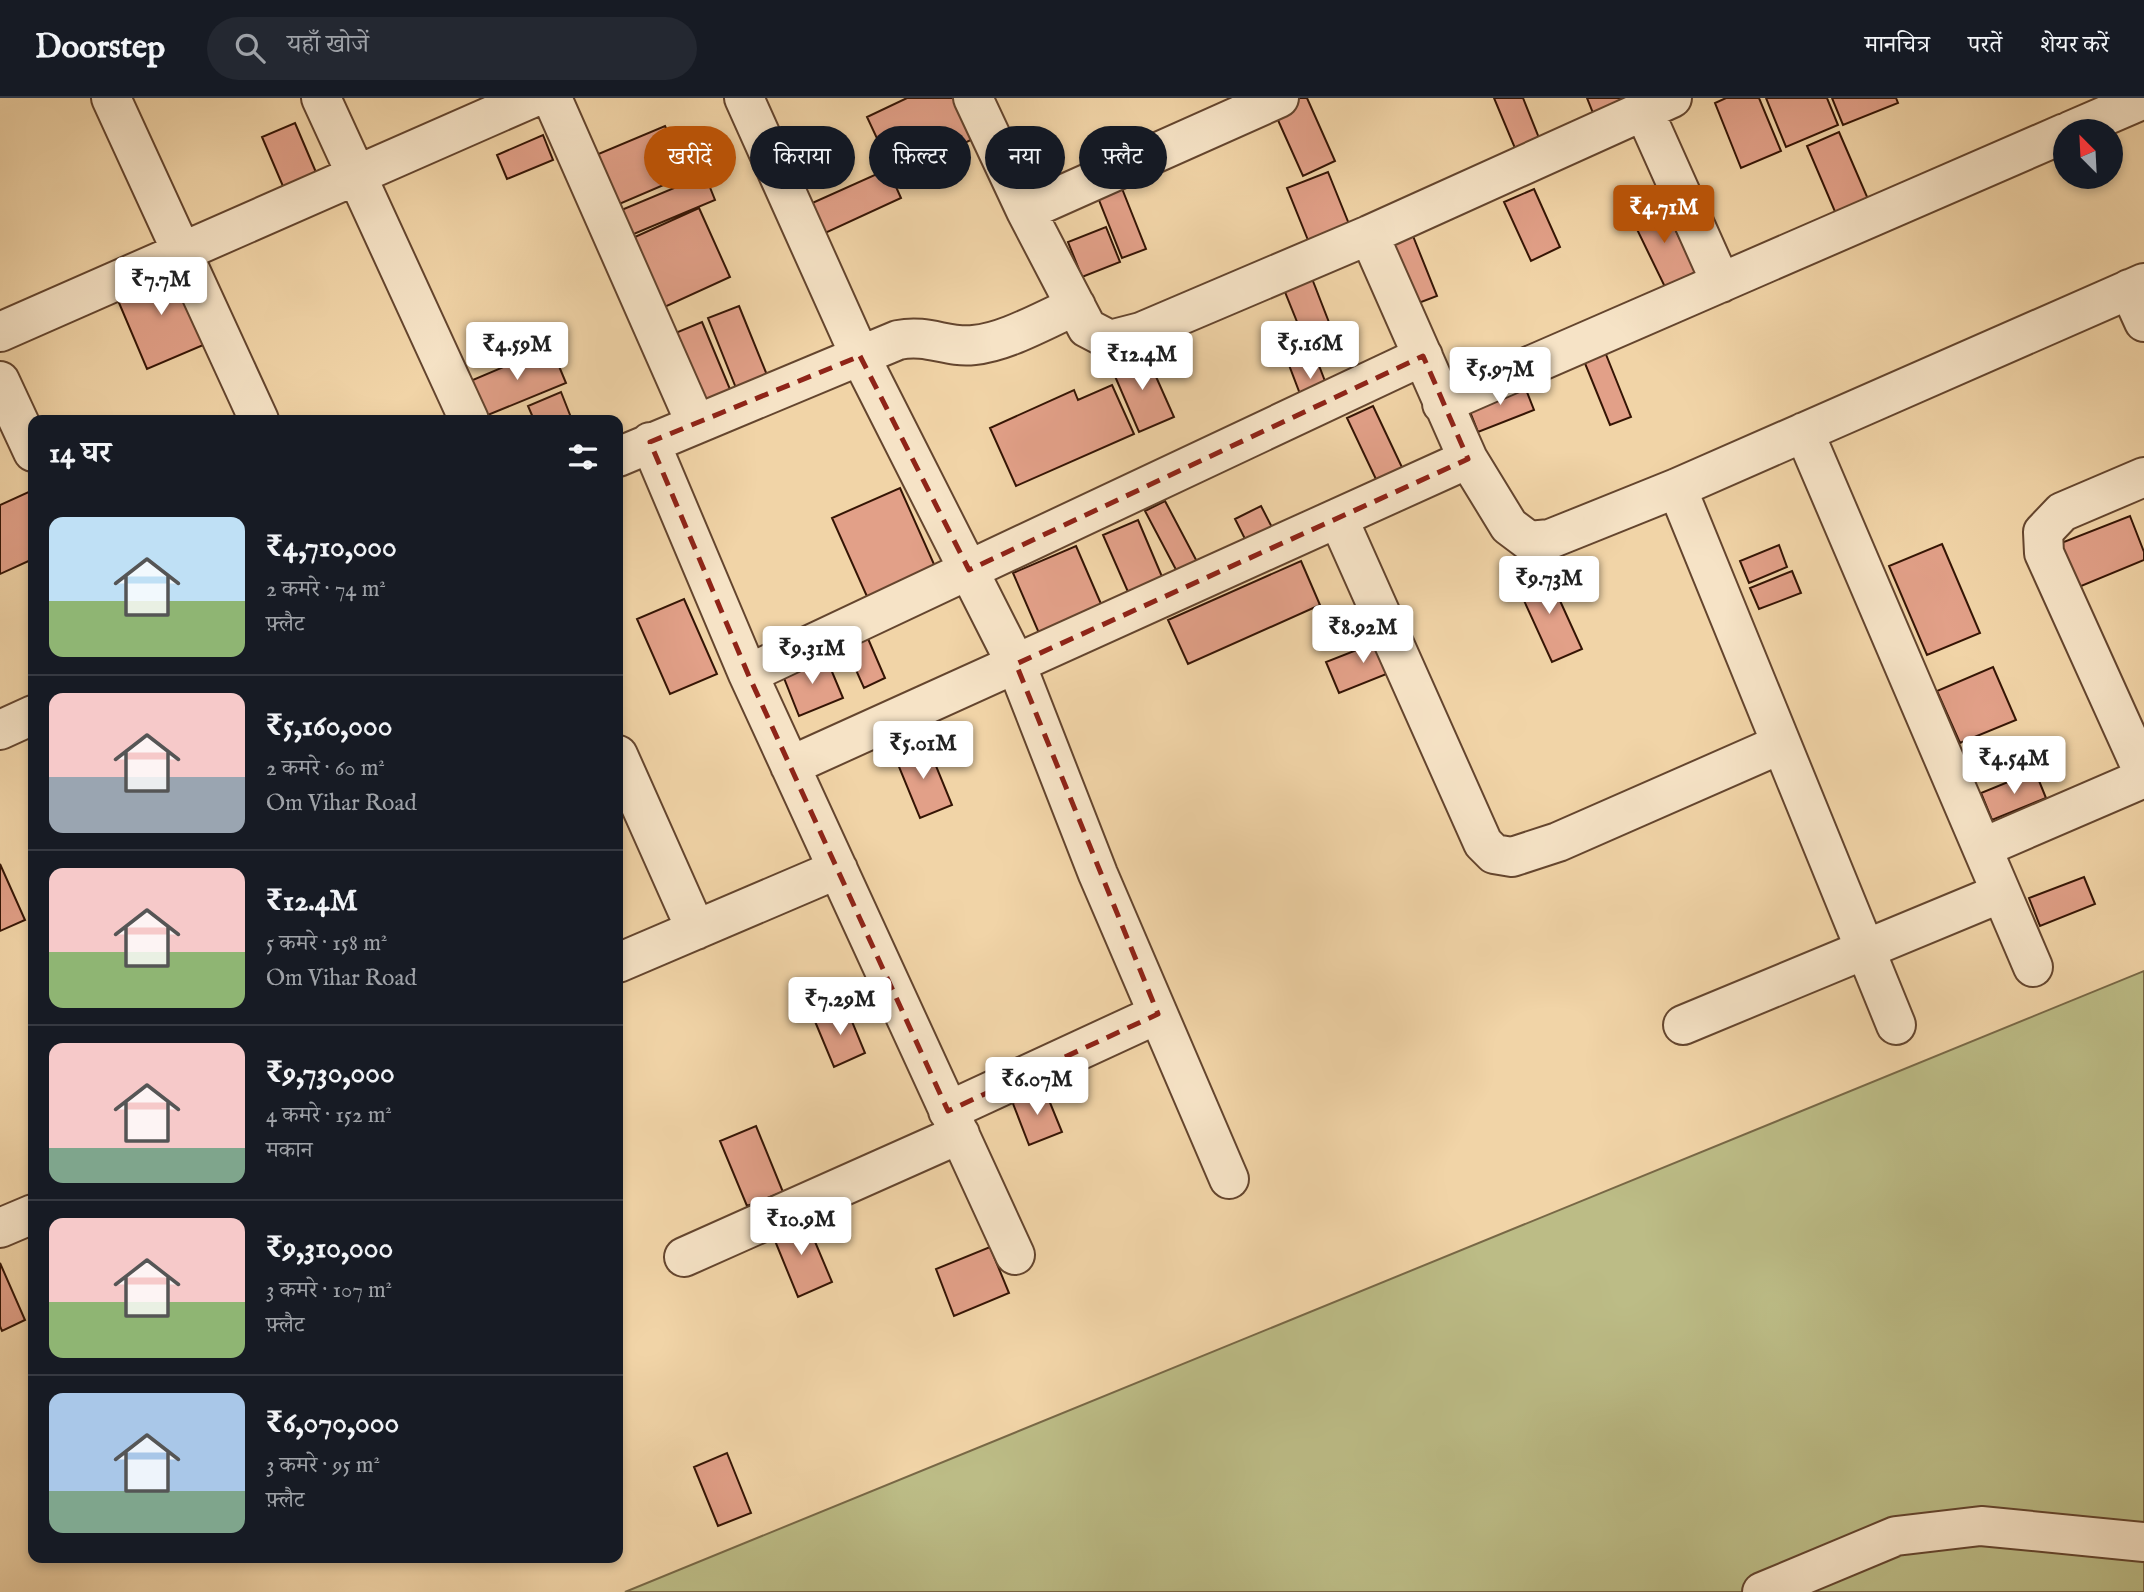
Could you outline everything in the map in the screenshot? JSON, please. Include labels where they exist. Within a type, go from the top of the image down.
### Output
[{"type":"street","points":[[111,98],[257,415]]},
{"type":"street","points":[[321,98],[467,415]]},
{"type":"street","points":[[0,332],[532,98]]},
{"type":"street","points":[[552,98],[696,424]]},
{"type":"street","points":[[744,98],[860,356],[1016,664],[1098,874],[1229,1179]]},
{"type":"street","points":[[973,98],[1026,211],[1087,328],[1110,340],[1141,332],[1369,234],[1658,104],[1721,283]]},
{"type":"street","points":[[1026,211],[1279,98]]},
{"type":"street","points":[[2095,119],[2134,101]]},
{"type":"street","points":[[1442,404],[2053,138]]},
{"type":"street","points":[[1369,234],[1468,459],[1509,526],[1529,541],[1550,539],[1677,488],[1804,432],[2139,298]]},
{"type":"street","points":[[1016,1255],[748,674],[634,450],[898,340],[916,337],[972,346],[994,341],[1076,306]]},
{"type":"street","points":[[748,674],[1423,356]]},
{"type":"street","points":[[0,381],[28,441]]},
{"type":"street","points":[[1804,432],[2032,967]]},
{"type":"street","points":[[790,766],[1468,459]]},
{"type":"street","points":[[1982,848],[2144,776],[2044,553],[2043,532],[2062,512],[2144,477]]},
{"type":"street","points":[[1677,488],[1896,1025]]},
{"type":"street","points":[[1338,518],[1483,843],[1494,854],[1512,857],[1558,842],[1782,744]]},
{"type":"street","points":[[0,730],[28,717]]},
{"type":"street","points":[[623,766],[696,930]]},
{"type":"street","points":[[623,961],[838,869]]},
{"type":"street","points":[[1683,1025],[2001,893]]},
{"type":"street","points":[[684,1257],[954,1122],[1158,1014]]},
{"type":"street","points":[[0,1228],[28,1216]]},
{"type":"street","points":[[1762,1592],[1896,1536],[1981,1526],[2144,1542]]},
{"type":"highlighted area","points":[[860,356],[969,570],[1423,356],[1468,459],[1016,664],[1158,1014],[948,1111],[748,674],[650,442]]},
{"type":"green space","points":[[2144,971],[2144,1592],[625,1592]]},
{"type":"building","points":[[907,98],[964,98],[981,135],[971,140],[971,126],[871,126],[867,117]]},
{"type":"building","points":[[1299,98],[1307,98],[1335,161],[1303,176],[1273,109]]},
{"type":"building","points":[[1494,98],[1523,98],[1541,143],[1517,153]]},
{"type":"building","points":[[1587,98],[1656,98],[1597,123]]},
{"type":"building","points":[[1726,98],[1759,98],[1781,151],[1741,168],[1715,103]]},
{"type":"building","points":[[1766,98],[1827,98],[1838,125],[1786,147]]},
{"type":"building","points":[[1832,98],[1896,98],[1898,103],[1843,125]]},
{"type":"building","points":[[295,123],[321,184],[288,198],[262,137]]},
{"type":"building","points":[[1839,132],[1868,199],[1836,214],[1807,146]]},
{"type":"building","points":[[543,135],[553,160],[507,179],[497,155]]},
{"type":"building","points":[[644,135],[644,189],[654,189],[617,205],[596,155]]},
{"type":"building","points":[[1328,172],[1353,234],[1312,250],[1287,188]]},
{"type":"building","points":[[869,178],[869,189],[897,189],[901,198],[823,234],[810,204],[843,189],[855,189],[855,184]]},
{"type":"building","points":[[672,189],[711,189],[715,200],[629,236],[619,211]]},
{"type":"building","points":[[1122,189],[1146,249],[1122,258],[1095,190]]},
{"type":"building","points":[[1534,189],[1560,247],[1531,261],[1504,202]]},
{"type":"building","points":[[1663,204],[1696,272],[1665,287],[1632,219]]},
{"type":"building","points":[[699,208],[730,277],[658,310],[626,241]]},
{"type":"building","points":[[1106,227],[1120,262],[1082,277],[1068,242]]},
{"type":"building","points":[[1413,236],[1437,296],[1416,304],[1392,244]]},
{"type":"building","points":[[175,265],[208,343],[147,369],[114,291]]},
{"type":"building","points":[[1311,276],[1337,343],[1310,354],[1283,287]]},
{"type":"building","points":[[739,306],[767,375],[736,388],[708,318]]},
{"type":"building","points":[[702,322],[732,394],[703,406],[673,334]]},
{"type":"building","points":[[551,347],[566,383],[482,415],[468,382]]},
{"type":"building","points":[[1603,347],[1631,417],[1610,425],[1582,356]]},
{"type":"building","points":[[1145,352],[1174,417],[1139,432],[1111,367]]},
{"type":"building","points":[[1315,355],[1331,397],[1305,407],[1289,365]]},
{"type":"building","points":[[1523,382],[1534,410],[1478,432],[1467,404]]},
{"type":"building","points":[[1112,385],[1134,434],[1016,486],[990,428],[1074,390],[1078,400]]},
{"type":"building","points":[[561,392],[570,415],[532,415],[528,406]]},
{"type":"building","points":[[1373,406],[1408,480],[1382,492],[1347,418]]},
{"type":"building","points":[[900,488],[937,571],[869,601],[832,518]]},
{"type":"building","points":[[28,492],[28,561],[0,574],[0,505]]},
{"type":"building","points":[[1165,501],[1203,573],[1183,583],[1145,511]]},
{"type":"building","points":[[1261,506],[1277,537],[1250,549],[1235,519]]},
{"type":"building","points":[[2130,516],[2144,552],[2144,560],[2074,589],[2056,545]]},
{"type":"building","points":[[1138,520],[1166,586],[1132,601],[1103,535]]},
{"type":"building","points":[[1942,544],[1980,633],[1927,655],[1889,566]]},
{"type":"building","points":[[1779,545],[1787,567],[1749,583],[1740,561]]},
{"type":"building","points":[[1076,546],[1108,620],[1045,647],[1013,573]]},
{"type":"building","points":[[1301,561],[1320,605],[1188,664],[1168,620]]},
{"type":"building","points":[[1546,570],[1582,649],[1552,662],[1516,583]]},
{"type":"building","points":[[1792,571],[1801,593],[1759,609],[1750,588]]},
{"type":"building","points":[[684,599],[717,674],[670,694],[637,619]]},
{"type":"building","points":[[866,634],[885,678],[864,688],[844,643]]},
{"type":"building","points":[[1387,638],[1399,669],[1339,693],[1326,662]]},
{"type":"building","points":[[825,655],[843,698],[799,716],[782,673]]},
{"type":"building","points":[[1993,667],[2016,720],[1960,743],[1937,691]]},
{"type":"building","points":[[927,744],[952,805],[920,818],[895,757]]},
{"type":"building","points":[[2035,771],[2046,798],[1992,820],[1981,793]]},
{"type":"building","points":[[0,864],[25,920],[0,931]]},
{"type":"building","points":[[2084,877],[2095,904],[2040,926],[2029,898]]},
{"type":"building","points":[[846,1007],[865,1053],[834,1067],[814,1019]]},
{"type":"building","points":[[1044,1088],[1062,1132],[1029,1145],[1012,1101]]},
{"type":"building","points":[[756,1126],[783,1192],[747,1206],[720,1141]]},
{"type":"building","points":[[805,1218],[832,1282],[798,1297],[771,1231]]},
{"type":"building","points":[[990,1247],[1009,1293],[954,1316],[936,1269]]},
{"type":"building","points":[[0,1263],[25,1320],[2,1331],[0,1326]]},
{"type":"building","points":[[727,1453],[751,1513],[718,1526],[694,1467]]}]
